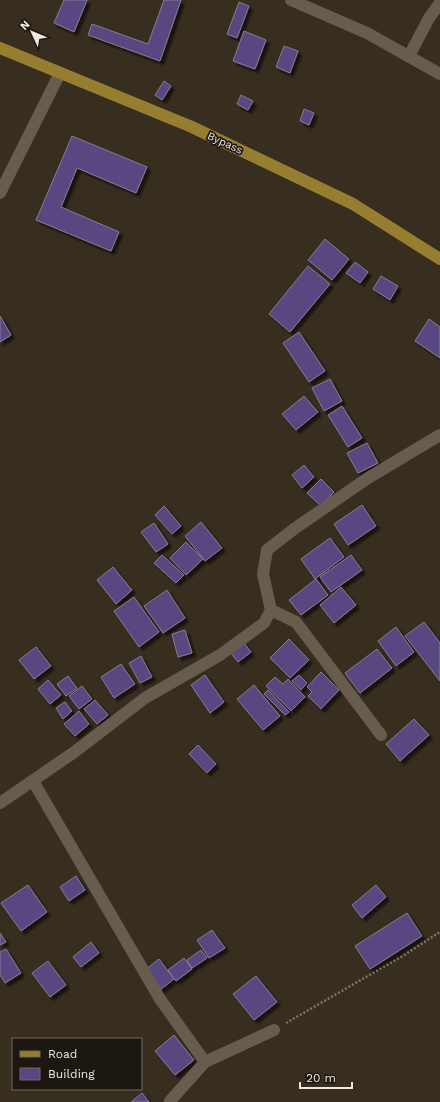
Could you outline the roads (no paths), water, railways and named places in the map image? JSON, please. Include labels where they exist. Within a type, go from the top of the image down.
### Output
[{"type":"main road","name":"Bypass","points":[[0,48],[192,127],[354,204],[440,259]]},
{"type":"street","points":[[291,0],[368,33],[440,74]]},
{"type":"street","points":[[409,56],[429,18],[440,3]]},
{"type":"street","points":[[0,193],[60,73]]},
{"type":"street","points":[[0,803],[145,698],[220,655],[264,623],[271,610],[263,574],[267,550],[294,529],[368,478],[440,435]]},
{"type":"street","points":[[271,610],[296,622],[381,735]]},
{"type":"street","points":[[33,780],[160,999],[204,1062]]},
{"type":"street","points":[[170,1100],[204,1062],[274,1030]]}]
